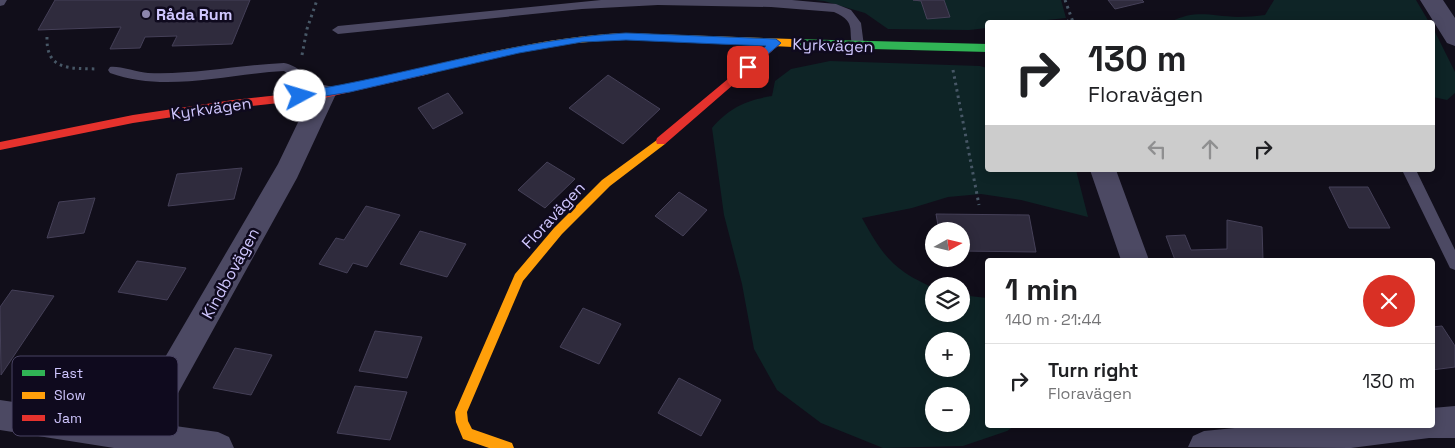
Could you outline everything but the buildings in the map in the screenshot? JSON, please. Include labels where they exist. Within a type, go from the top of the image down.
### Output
[{"type":"street","points":[[1431,0],[1455,37]]},
{"type":"street","name":"Kyrkvägen","points":[[0,146],[133,119],[233,104],[312,95],[519,49],[582,39],[626,36],[858,46],[985,48]]},
{"type":"street","name":"Floravägen","points":[[468,434],[462,422],[461,412],[505,306],[519,278],[530,263],[558,231],[606,183],[686,122],[776,43]]},
{"type":"street","name":"Kindbovägen","points":[[178,363],[288,170],[312,95]]},
{"type":"street","points":[[1104,172],[1134,258]]},
{"type":"street","points":[[1435,424],[1455,422]]},
{"type":"street","points":[[1202,440],[1380,428]]},
{"type":"street","points":[[468,434],[507,448]]},
{"type":"street","points":[[103,436],[133,442],[218,448]]},
{"type":"lane","points":[[338,30],[582,5],[658,1],[771,3],[836,8],[847,13],[856,26],[858,46]]},
{"type":"lane","points":[[114,70],[121,74],[137,77],[159,77],[272,67],[294,69],[312,95]]},
{"type":"lane","points":[[1410,172],[1455,264]]},
{"type":"lane","points":[[454,448],[468,434]]},
{"type":"path","points":[[298,73],[307,29],[316,0]]},
{"type":"path","points":[[1065,0],[1071,18]]},
{"type":"path","points":[[47,37],[46,48],[50,57],[58,65],[71,68],[114,70]]},
{"type":"path","points":[[949,48],[979,205]]},
{"type":"green space","points":[[815,0],[1061,0],[1066,18],[1047,20],[985,20],[985,28],[969,30],[888,29],[865,13]]},
{"type":"green space","points":[[1274,0],[1416,0],[1428,20],[1174,20],[1196,14],[1238,17],[1265,15]]},
{"type":"green space","points":[[1435,32],[1455,72],[1455,93],[1447,100],[1435,97]]},
{"type":"green space","points":[[830,61],[980,66],[985,67],[985,172],[1077,172],[1088,217],[1021,200],[981,194],[948,197],[912,208],[862,218],[890,261],[908,275],[925,284],[925,322],[970,322],[970,296],[985,298],[985,428],[1012,428],[963,446],[883,448],[821,423],[777,390],[754,349],[742,284],[724,215],[712,128],[725,115],[739,106],[772,96],[775,81],[791,69]]},
{"type":"traffic: fast","points":[[793,43],[985,48]]},
{"type":"traffic: slow","points":[[421,72],[522,48],[600,37],[667,36],[793,43]]},
{"type":"traffic: slow","points":[[507,448],[468,434],[462,422],[461,412],[519,278],[558,231],[606,183],[661,141]]},
{"type":"traffic: jam","points":[[661,141],[776,43]]},
{"type":"traffic: jam","points":[[0,146],[133,119],[233,104],[324,94],[421,72]]},
{"type":"place","name":"Råda Rum","points":[[146,14]]},
{"type":"route","points":[[300,96],[324,94],[519,49],[582,39],[626,36],[776,43],[748,67]]}]
